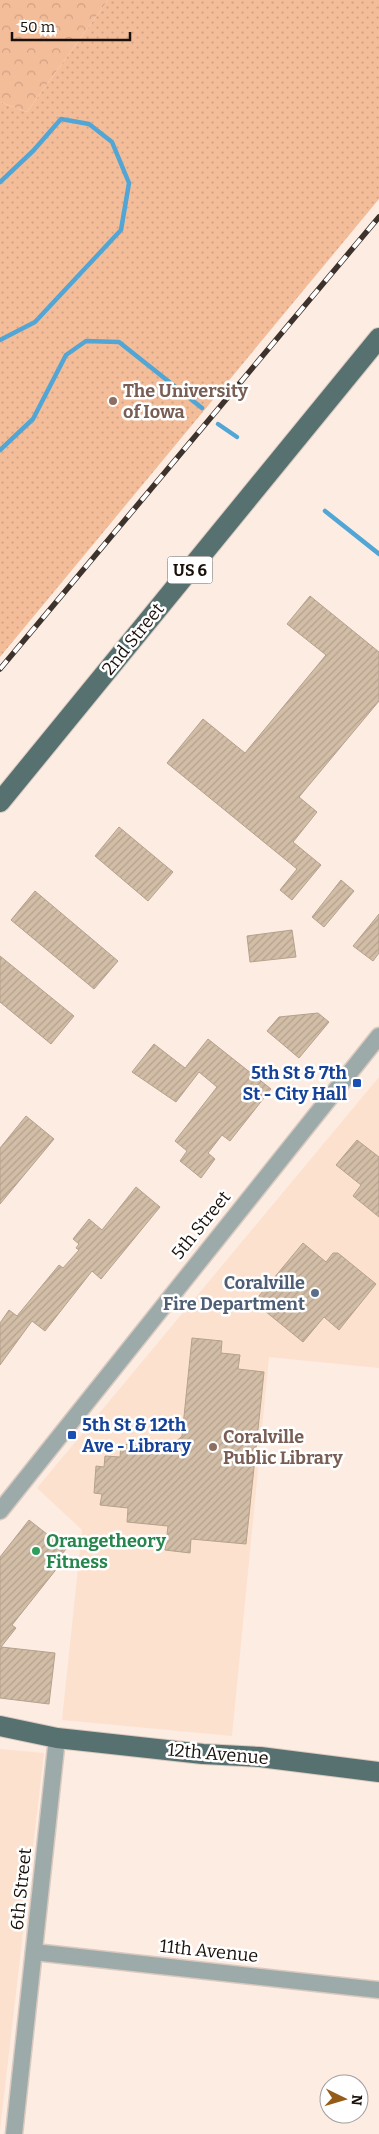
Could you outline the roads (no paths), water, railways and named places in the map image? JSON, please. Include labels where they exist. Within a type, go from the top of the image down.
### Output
[{"type":"main road","name":"2nd Street","points":[[0,802],[379,338]]},
{"type":"main road","name":"12th Avenue","points":[[0,1726],[58,1738]]},
{"type":"main road","name":"12th Avenue","points":[[0,1736],[58,1738],[379,1772]]},
{"type":"street","name":"5th Street","points":[[0,1511],[379,1036]]},
{"type":"street","name":"6th Street","points":[[14,2134],[58,1738]]},
{"type":"street","name":"11th Avenue","points":[[34,1952],[379,1990]]},
{"type":"waterway","points":[[0,182],[33,151],[61,119],[89,124],[112,142],[129,183],[121,230],[35,322],[0,340]]},
{"type":"waterway","points":[[0,450],[33,419],[66,355],[86,341],[119,342],[202,408]]},
{"type":"waterway","points":[[218,424],[237,437]]},
{"type":"waterway","points":[[325,511],[379,554]]},
{"type":"railway","points":[[0,669],[379,217]]},
{"type":"place","name":"The University of Iowa","points":[[113,401]]},
{"type":"place","name":"5th St & 7th St - City Hall","points":[[357,1083]]},
{"type":"place","name":"Coralville Fire Department","points":[[315,1293]]},
{"type":"place","name":"5th St & 12th Ave - Library","points":[[72,1435]]},
{"type":"place","name":"Coralville Public Library","points":[[213,1447]]},
{"type":"place","name":"Orangetheory Fitness","points":[[36,1551]]}]
